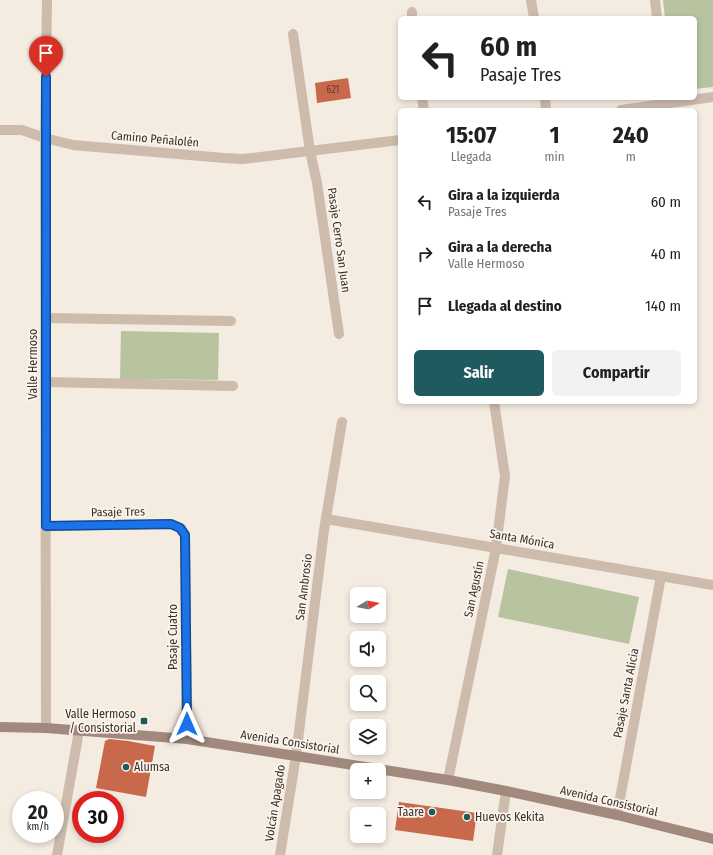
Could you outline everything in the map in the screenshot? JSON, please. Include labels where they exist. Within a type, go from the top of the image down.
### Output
[{"type":"street","name":"Valle Hermoso","points":[[46,728],[45,138],[47,0]]},
{"type":"street","points":[[531,0],[534,16]]},
{"type":"street","points":[[655,0],[657,16]]},
{"type":"street","points":[[293,34],[310,151]]},
{"type":"street","points":[[697,98],[713,97]]},
{"type":"street","points":[[632,108],[680,100]]},
{"type":"street","name":"Camino Peñalolén","points":[[0,130],[22,130],[73,145],[243,159],[398,140]]},
{"type":"street","name":"Pasaje Cerro San Juan","points":[[310,151],[317,183],[339,334]]},
{"type":"street","points":[[46,318],[231,321]]},
{"type":"street","points":[[46,382],[233,386]]},
{"type":"street","name":"San Agustín","points":[[448,780],[496,548],[505,476],[494,404]]},
{"type":"street","name":"San Ambrosio","points":[[296,756],[324,530],[342,422]]},
{"type":"street","name":"Santa Mónica","points":[[326,519],[713,585]]},
{"type":"street","name":"Pasaje Tres","points":[[46,526],[171,524],[180,528],[185,535]]},
{"type":"street","name":"Pasaje Cuatro","points":[[185,535],[187,739]]},
{"type":"street","name":"Pasaje Santa Alicia","points":[[616,815],[661,576]]},
{"type":"street","name":"Avenida Consistorial","points":[[0,727],[46,728],[187,739],[296,756],[448,780],[506,791],[616,815],[713,839]]},
{"type":"street","points":[[57,855],[79,731]]},
{"type":"street","name":"Volcán Apagado","points":[[280,855],[296,756]]},
{"type":"street","points":[[497,855],[506,791]]},
{"type":"green space","points":[[663,0],[713,0],[713,87],[697,89],[697,16],[665,16]]},
{"type":"green space","points":[[121,331],[219,333],[218,380],[120,379]]},
{"type":"green space","points":[[508,569],[639,597],[629,644],[498,617]]},
{"type":"building","points":[[348,78],[351,98],[317,103],[315,83]]},
{"type":"building","name":"Alumsa","points":[[109,739],[155,746],[146,797],[124,793],[124,791],[113,791],[96,788],[105,741]]},
{"type":"building","points":[[399,802],[477,813],[473,841],[395,830]]},
{"type":"place","name":"Valle Hermoso / Consistorial","points":[[144,721]]},
{"type":"place","name":"Alumsa","points":[[126,767]]},
{"type":"place","name":"Taare","points":[[432,812]]},
{"type":"place","name":"Huevos Kekita","points":[[467,817]]},
{"type":"route","points":[[46,77],[46,526],[171,524],[180,528],[185,535],[187,724]]}]
